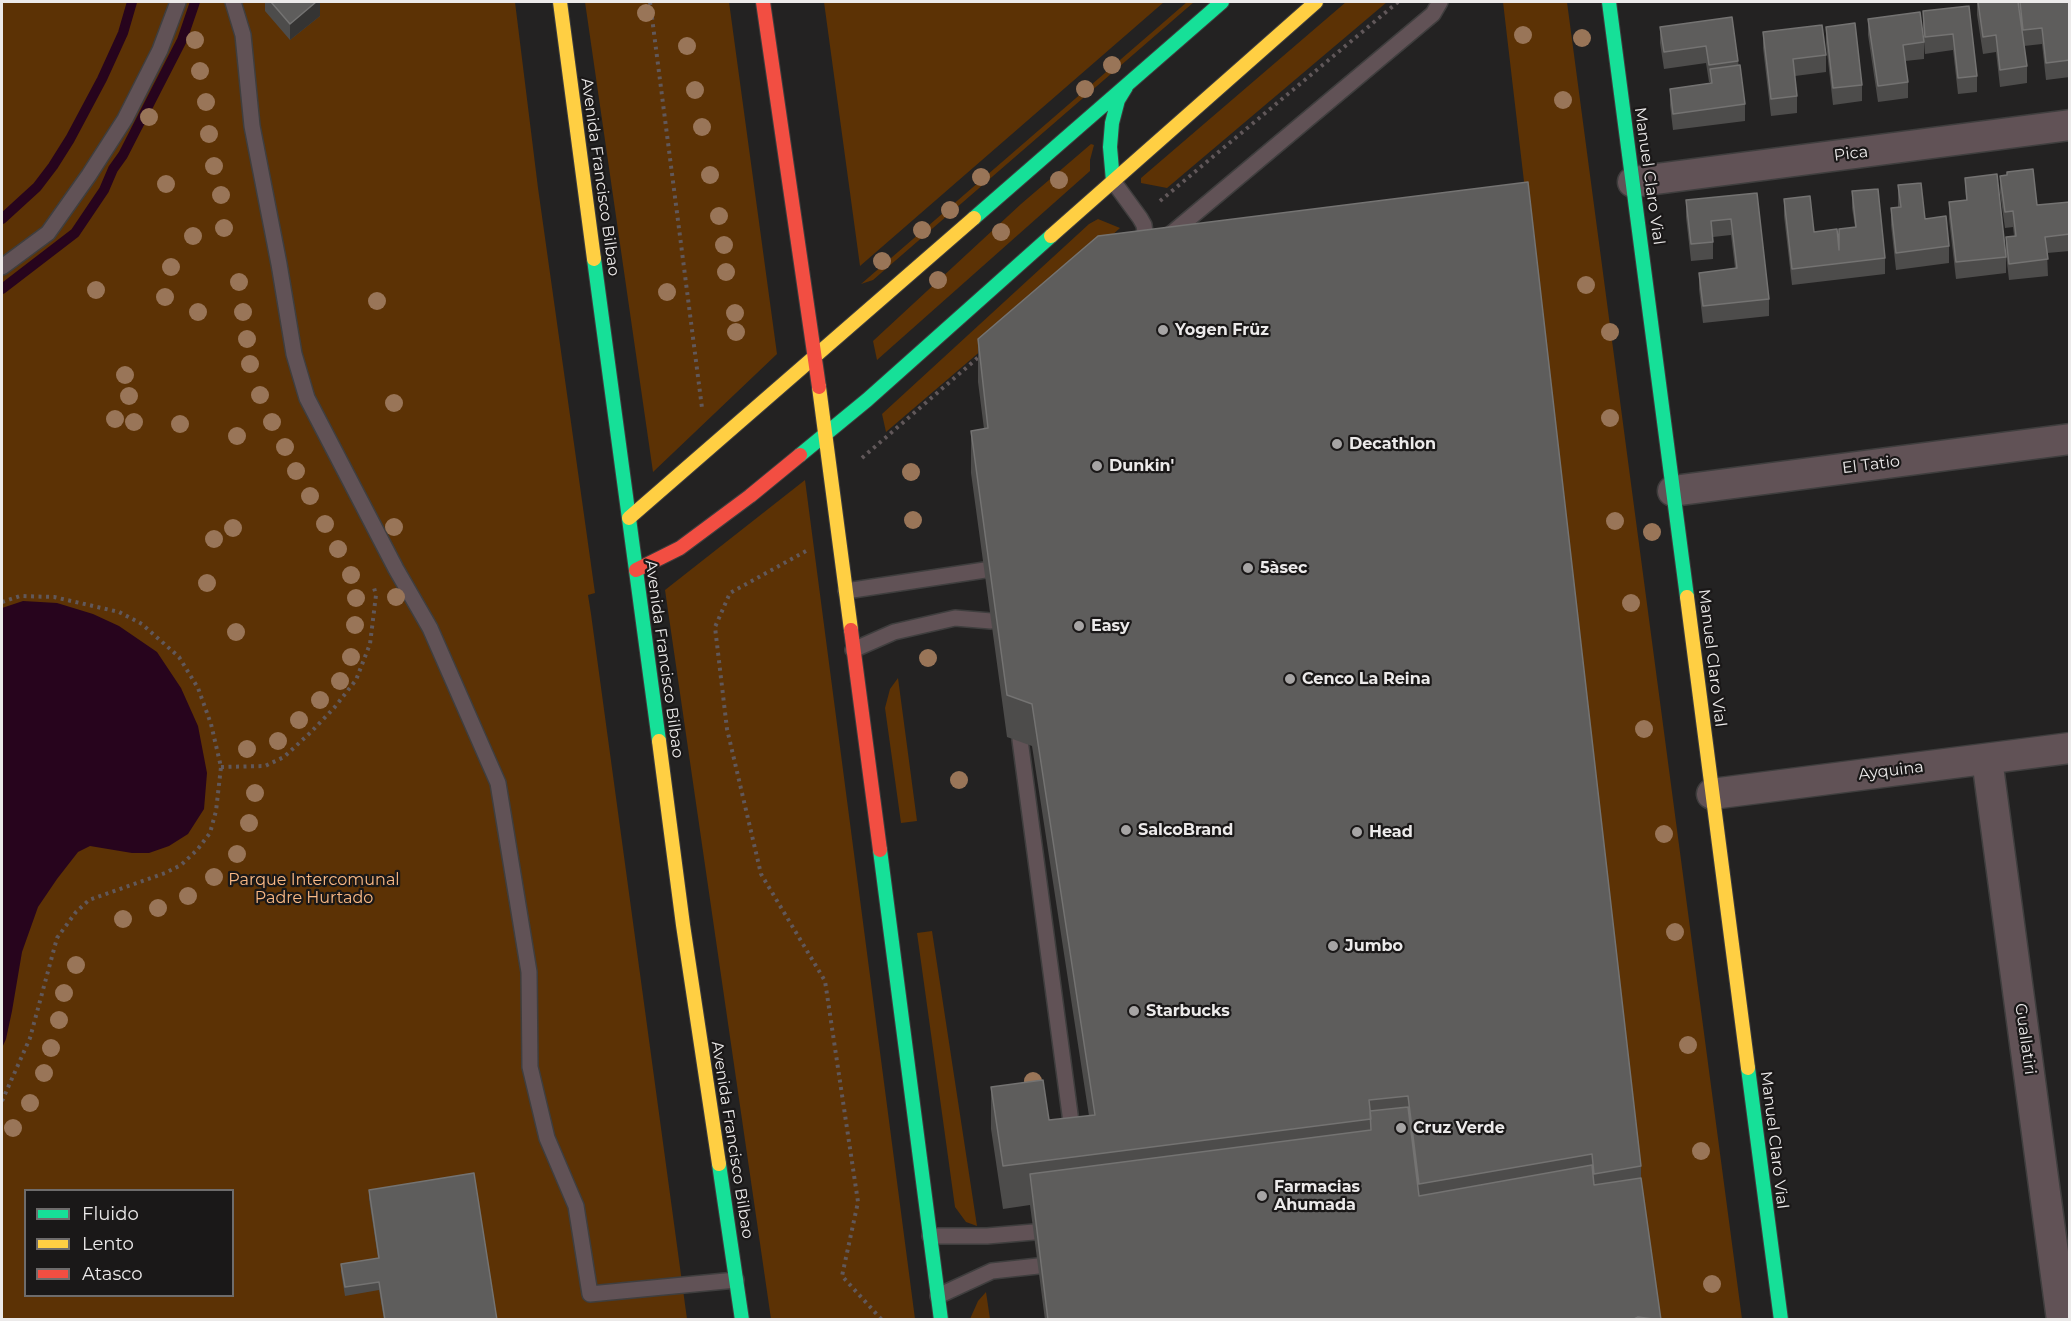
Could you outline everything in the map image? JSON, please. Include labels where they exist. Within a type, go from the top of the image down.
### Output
[{"type":"main road","name":"Avenida Francisco Bilbao","points":[[560,2],[683,924],[742,1320]]},
{"type":"main road","points":[[763,2],[815,357],[941,1320]]},
{"type":"main road","points":[[629,518],[1222,2]]},
{"type":"main road","points":[[636,570],[680,548],[750,496],[867,400],[1316,2]]},
{"type":"main road","name":"Manuel Claro Vial","points":[[1609,2],[1781,1320]]},
{"type":"main road","points":[[1113,181],[1110,147],[1112,123],[1118,100],[1128,83]]},
{"type":"street","name":"Pica","points":[[1633,182],[2070,125]]},
{"type":"street","name":"El Tatio","points":[[1673,491],[2070,439]]},
{"type":"street","name":"Ayquina","points":[[1712,794],[2070,748]]},
{"type":"street","name":"Guallatiri","points":[[1987,759],[2062,1320]]},
{"type":"lane","points":[[2,267],[48,233],[89,175],[125,119],[159,50],[178,2]]},
{"type":"lane","points":[[233,2],[243,35],[252,126],[294,354],[306,398],[430,628],[498,783],[529,972],[530,1067],[547,1138],[576,1206],[590,1294],[736,1280]]},
{"type":"lane","points":[[1113,181],[1144,225],[1144,258],[1433,14],[1440,2]]},
{"type":"lane","points":[[846,591],[985,570]]},
{"type":"lane","points":[[853,650],[894,632],[955,618],[991,621]]},
{"type":"lane","points":[[1020,740],[1071,1122]]},
{"type":"lane","points":[[930,1236],[987,1236],[1034,1232]]},
{"type":"lane","points":[[938,1296],[992,1271],[1038,1266]]},
{"type":"path","points":[[650,2],[703,418]]},
{"type":"path","points":[[1140,218],[1398,2]]},
{"type":"path","points":[[831,483],[989,349]]},
{"type":"path","points":[[838,533],[730,593],[714,627],[728,729],[761,873],[825,981],[858,1202],[842,1275],[882,1320]]},
{"type":"path","points":[[2,602],[20,596],[54,597],[119,612],[142,624],[179,657],[198,688],[211,723],[222,767],[216,811],[210,833],[197,850],[181,865],[165,873],[89,900],[76,912],[57,938],[30,1038],[2,1101]]},
{"type":"green space","name":"Parque Intercomunal Padre Hurtado","points":[[2,2],[515,2],[538,188],[595,593],[588,595],[687,1319],[2,1320]]},
{"type":"green space","points":[[585,2],[729,2],[777,354],[653,472]]},
{"type":"green space","points":[[824,2],[1164,2],[860,266]]},
{"type":"green space","points":[[1187,2],[1194,2],[873,280],[861,284]]},
{"type":"green space","points":[[1346,2],[1387,2],[1167,188],[1141,183],[1141,178]]},
{"type":"green space","points":[[1503,2],[1567,2],[1742,1319],[1657,1319]]},
{"type":"green space","points":[[1091,144],[1094,145],[1090,171],[877,360],[873,341],[1021,204]]},
{"type":"green space","points":[[1098,219],[1120,228],[1052,290],[886,432],[882,414],[1089,224]]},
{"type":"green space","points":[[805,480],[915,1319],[771,1319],[665,590]]},
{"type":"green space","points":[[898,678],[917,821],[901,823],[885,708],[890,689]]},
{"type":"green space","points":[[932,931],[977,1226],[966,1222],[955,1207],[917,933]]},
{"type":"green space","points":[[986,1292],[990,1319],[970,1319],[978,1301]]},
{"type":"shaded area","points":[[23,601],[57,603],[93,614],[119,626],[157,652],[181,688],[198,726],[207,773],[204,809],[188,834],[169,846],[149,853],[132,853],[90,846],[78,852],[57,879],[38,907],[22,952],[12,1011],[2,1048],[2,608]]},
{"type":"building","points":[[271,2],[316,2],[290,24]]},
{"type":"building","points":[[1978,2],[2018,2],[2027,66],[2000,70],[1996,35],[1983,37]]},
{"type":"building","points":[[2020,2],[2070,2],[2070,60],[2046,63],[2042,28],[2023,30]]},
{"type":"building","points":[[1969,6],[1977,76],[1958,78],[1953,34],[1925,37],[1923,11]]},
{"type":"building","points":[[1920,12],[1924,42],[1903,45],[1908,82],[1878,86],[1868,19]]},
{"type":"building","points":[[1732,17],[1738,61],[1709,65],[1706,46],[1664,52],[1660,27]]},
{"type":"building","points":[[1855,23],[1862,85],[1833,88],[1826,27]]},
{"type":"building","points":[[1822,25],[1826,55],[1793,59],[1797,96],[1771,99],[1763,32]]},
{"type":"building","points":[[1740,65],[1745,104],[1673,114],[1670,89],[1712,83],[1710,69]]},
{"type":"building","points":[[2033,169],[2037,205],[2070,202],[2070,234],[2045,237],[2048,259],[2009,264],[2006,237],[2016,236],[2013,211],[2005,212],[2000,176],[2007,175],[2007,172]]},
{"type":"building","points":[[1997,174],[2006,257],[1956,262],[1949,202],[1967,200],[1965,178]]},
{"type":"building","name":"Cenco La Reina","points":[[1528,182],[1641,1166],[1594,1174],[1592,1154],[1419,1184],[1408,1096],[1369,1100],[1371,1119],[1003,1166],[991,1087],[1043,1080],[1049,1120],[1095,1115],[1032,704],[1007,695],[971,431],[988,428],[978,339],[1098,236]]},
{"type":"building","points":[[1921,183],[1925,219],[1946,216],[1949,246],[1896,253],[1891,208],[1901,207],[1898,185]]},
{"type":"building","points":[[1878,189],[1885,258],[1792,269],[1784,199],[1810,196],[1814,232],[1837,229],[1839,250],[1839,229],[1856,227],[1852,191]]},
{"type":"building","points":[[1757,193],[1769,299],[1703,306],[1699,273],[1737,268],[1731,219],[1711,221],[1713,242],[1691,244],[1686,200]]},
{"type":"building","points":[[1408,1107],[1419,1196],[1592,1165],[1594,1185],[1641,1178],[1661,1320],[1638,1317],[1632,1320],[1048,1320],[1030,1174],[1371,1130],[1370,1111]]},
{"type":"building","points":[[474,1173],[497,1320],[385,1320],[379,1282],[345,1287],[341,1264],[379,1258],[369,1190]]},
{"type":"waterway","points":[[2,219],[37,187],[70,139],[123,33],[132,2]]},
{"type":"waterway","points":[[2,289],[75,233],[104,190],[182,40],[195,2]]},
{"type":"traffic: fast","points":[[974,218],[1222,2]]},
{"type":"traffic: fast","points":[[1609,2],[1687,597]]},
{"type":"traffic: fast","points":[[1113,181],[1110,147],[1112,123],[1118,100],[1126,87]]},
{"type":"traffic: fast","points":[[800,455],[867,400],[1051,236]]},
{"type":"traffic: fast","points":[[594,259],[659,741]]},
{"type":"traffic: fast","points":[[880,850],[941,1320]]},
{"type":"traffic: fast","points":[[1748,1068],[1781,1320]]},
{"type":"traffic: fast","points":[[719,1164],[742,1320]]},
{"type":"traffic: slow","points":[[560,2],[594,259]]},
{"type":"traffic: slow","points":[[1051,236],[1316,2]]},
{"type":"traffic: slow","points":[[629,518],[974,218]]},
{"type":"traffic: slow","points":[[819,387],[851,630]]},
{"type":"traffic: slow","points":[[1687,597],[1748,1068]]},
{"type":"traffic: slow","points":[[659,741],[683,925],[719,1164]]},
{"type":"traffic: jam","points":[[763,2],[819,387]]},
{"type":"traffic: jam","points":[[636,570],[680,548],[800,455]]},
{"type":"traffic: jam","points":[[851,630],[880,850]]},
{"type":"place","name":"Yogen Früz","points":[[1163,330]]},
{"type":"place","name":"Decathlon","points":[[1337,444]]},
{"type":"place","name":"Dunkin'","points":[[1097,466]]},
{"type":"place","name":"5àsec","points":[[1248,568]]},
{"type":"place","name":"Easy","points":[[1079,626]]},
{"type":"place","name":"Cenco La Reina","points":[[1290,679]]},
{"type":"place","name":"SalcoBrand","points":[[1126,830]]},
{"type":"place","name":"Head","points":[[1357,832]]},
{"type":"place","name":"Jumbo","points":[[1333,946]]},
{"type":"place","name":"Starbucks","points":[[1134,1011]]},
{"type":"place","name":"Cruz Verde","points":[[1401,1128]]},
{"type":"place","name":"Farmacias Ahumada","points":[[1262,1196]]}]
